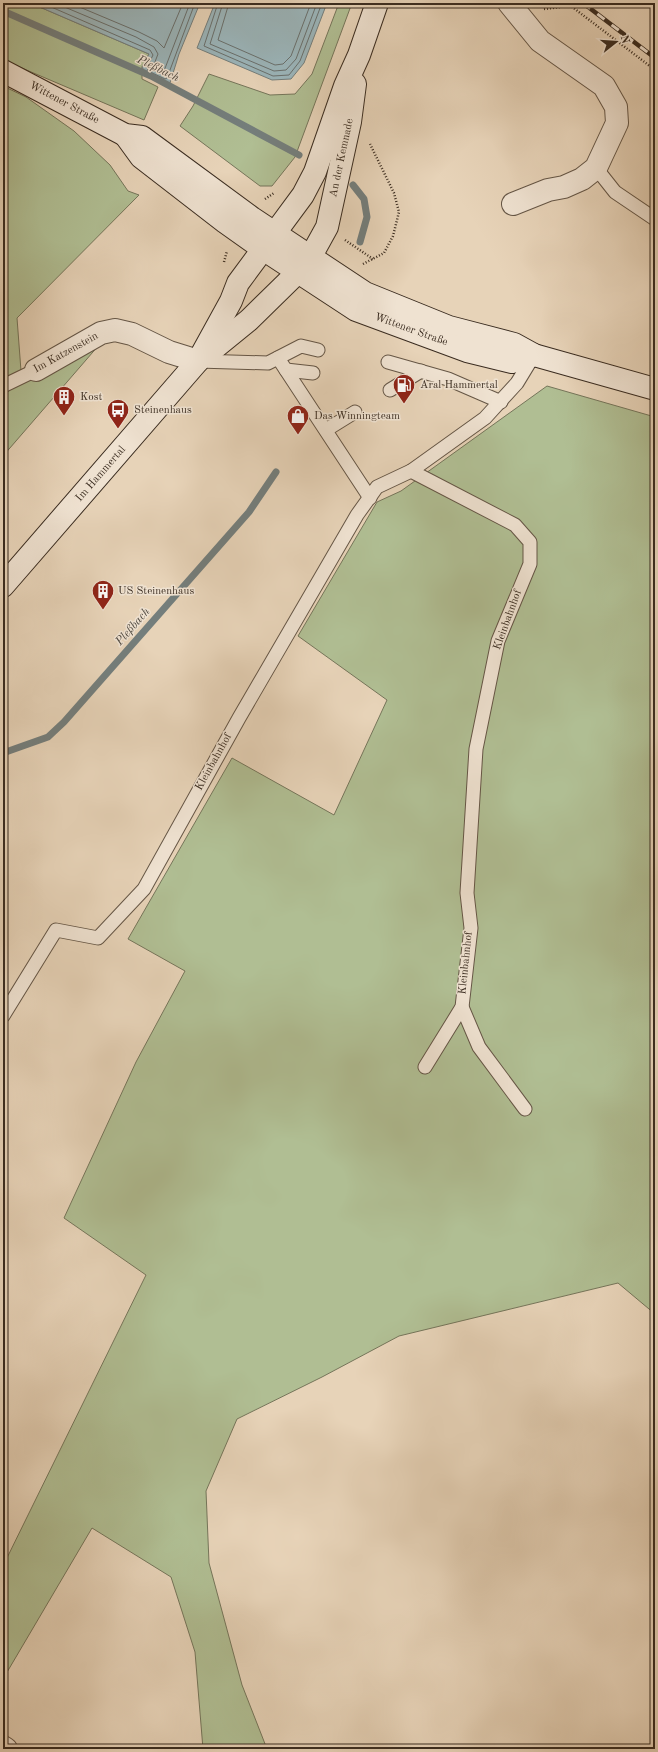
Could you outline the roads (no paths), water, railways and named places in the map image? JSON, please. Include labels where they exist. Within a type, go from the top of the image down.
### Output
[{"type":"main road","name":"An der Kemnade","points":[[268,241],[303,195],[314,172],[345,86],[359,55],[376,3]]},
{"type":"main road","points":[[509,3],[540,40],[604,86],[616,107],[617,123],[596,168],[582,179],[513,204]]},
{"type":"main road","name":"An der Kemnade","points":[[304,264],[327,228],[350,122],[359,55]]},
{"type":"main road","name":"Wittener Straße","points":[[3,71],[125,135],[142,137],[268,241],[304,264],[356,310],[467,351],[512,362],[534,355]]},
{"type":"main road","name":"Im Hammertal","points":[[198,361],[231,301],[238,283],[268,241]]},
{"type":"main road","name":"Wittener Straße","points":[[304,264],[348,282],[365,293],[442,324],[514,344],[534,355],[655,389]]},
{"type":"main road","name":"Im Hammertal","points":[[3,586],[198,361],[249,320],[304,264]]},
{"type":"main road","name":"Im Katzenstein","points":[[36,370],[101,334],[115,330],[132,334],[169,352],[198,361]]},
{"type":"lane","points":[[596,168],[615,192],[655,219]]},
{"type":"lane","points":[[198,361],[273,360],[301,346],[318,350]]},
{"type":"lane","name":"Kleinbahnhof","points":[[3,1016],[56,930],[98,938],[144,889],[239,718],[353,522],[377,488],[410,472],[485,418],[517,383],[534,355]]},
{"type":"lane","points":[[273,360],[286,370],[370,498]]},
{"type":"lane","points":[[388,362],[448,379],[501,402]]},
{"type":"lane","name":"Im Katzenstein","points":[[3,386],[36,370]]},
{"type":"lane","points":[[286,370],[313,373]]},
{"type":"lane","points":[[391,386],[421,371]]},
{"type":"lane","points":[[326,430],[355,412]]},
{"type":"lane","name":"Kleinbahnhof","points":[[410,472],[515,525],[530,542],[530,564],[498,641],[476,750],[467,893],[471,928],[462,1007],[425,1067]]},
{"type":"lane","points":[[462,1007],[479,1047],[525,1109]]},
{"type":"water","points":[[35,3],[200,3],[179,54],[169,86],[146,74],[142,67],[149,54],[35,5]]},
{"type":"water","points":[[215,3],[327,3],[304,63],[291,79],[272,80],[197,48]]},
{"type":"waterway","name":"Pleßbach","points":[[3,11],[151,76],[299,155]]},
{"type":"waterway","name":"Pleßbach","points":[[353,185],[364,199],[367,217],[360,242]]},
{"type":"waterway","name":"Pleßbach","points":[[3,753],[48,737],[64,722],[249,512],[276,472]]},
{"type":"railway","points":[[583,3],[655,58]]},
{"type":"place","name":"Aral Hammertal","points":[[404,404]]},
{"type":"place","name":"Kost","points":[[64,416]]},
{"type":"place","name":"Steinenhaus","points":[[118,430]]},
{"type":"place","name":"Das Winningteam","points":[[298,436]]},
{"type":"place","name":"US Steinenhaus","points":[[103,610]]}]
